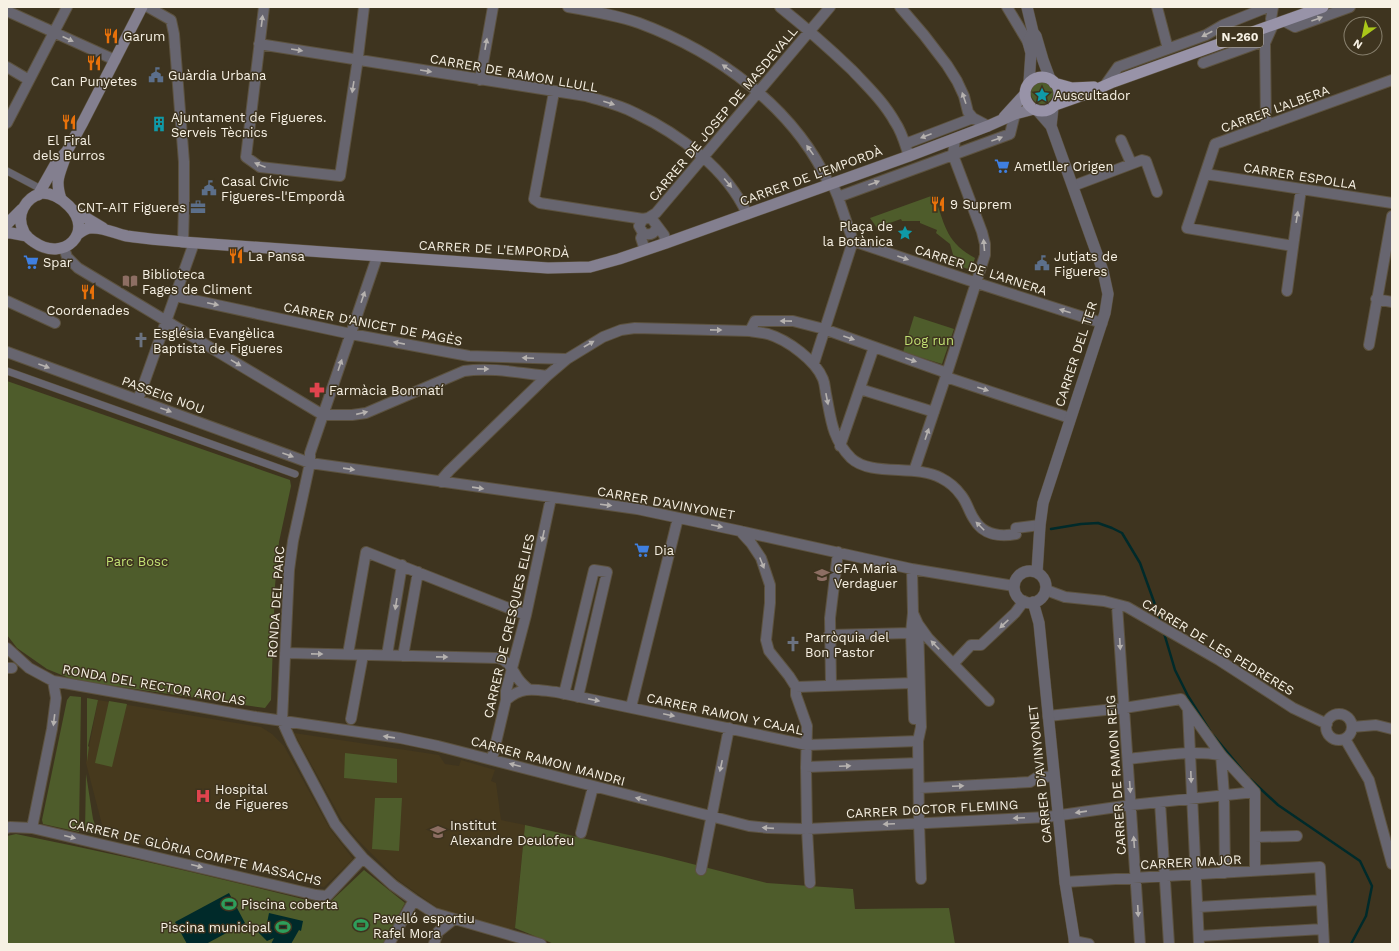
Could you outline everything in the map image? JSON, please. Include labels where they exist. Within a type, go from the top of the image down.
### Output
[{"type":"main road","points":[[61,199],[57,186],[66,152],[142,7]]},
{"type":"main road","name":"N-260","points":[[1036,110],[1046,111],[1054,106],[1103,86],[1323,7]]},
{"type":"main road","name":"N-260","points":[[1027,89],[1039,77],[1075,88],[1103,86]]},
{"type":"main road","points":[[1052,81],[1059,92],[1059,98],[1054,106]]},
{"type":"main road","points":[[1027,89],[1027,102],[1036,110]]},
{"type":"main road","name":"CARRER DE L'EMPORDÀ","points":[[1001,120],[1027,89]]},
{"type":"main road","name":"CARRER DE L'EMPORDÀ","points":[[105,230],[129,236],[188,242],[377,257],[548,268],[575,268],[602,264],[666,243],[955,139],[1015,114],[1036,110]]},
{"type":"main road","points":[[40,192],[53,194],[61,199],[72,209],[77,217],[79,224],[78,234],[72,243],[64,248],[48,250],[39,246],[26,236],[12,233],[7,226],[28,201],[40,192],[56,163],[66,152]]},
{"type":"main road","points":[[22,209],[21,224],[26,236]]},
{"type":"main road","name":"N-260","points":[[72,209],[105,230]]},
{"type":"main road","name":"N-260","points":[[78,234],[86,229],[92,228],[105,230]]},
{"type":"street","points":[[8,121],[67,7]]},
{"type":"street","points":[[138,400],[175,296],[188,242],[184,206],[184,162],[174,34],[171,20],[148,7]]},
{"type":"street","points":[[264,7],[246,157],[260,167],[340,176],[358,60],[364,7]]},
{"type":"street","points":[[480,80],[493,7]]},
{"type":"street","points":[[568,7],[611,15],[638,23],[664,33],[705,54],[733,72],[781,114],[815,156],[838,197],[853,241],[814,363]]},
{"type":"street","points":[[780,7],[810,31],[876,95],[895,121],[909,156]]},
{"type":"street","name":"CARRER DE JOSEP DE MASDEVALL","points":[[647,220],[758,93],[830,7]]},
{"type":"street","points":[[900,7],[947,64],[961,91],[968,112],[973,118],[988,126]]},
{"type":"street","points":[[1007,7],[1031,37]]},
{"type":"street","points":[[1010,7],[1016,7]]},
{"type":"street","points":[[1027,7],[1031,37],[1031,53],[1027,89]]},
{"type":"street","points":[[1157,7],[1168,48]]},
{"type":"street","points":[[1103,86],[1118,67],[1206,35],[1223,25],[1268,7]]},
{"type":"street","points":[[1273,7],[1271,18],[1278,23],[1295,27],[1350,7]]},
{"type":"street","points":[[7,10],[115,60]]},
{"type":"street","points":[[1266,126],[1265,43],[1278,23]]},
{"type":"street","points":[[1252,32],[1265,43]]},
{"type":"street","points":[[1031,37],[1036,36],[1041,56],[1052,81]]},
{"type":"street","points":[[1203,50],[1207,62],[1258,43],[1265,43]]},
{"type":"street","name":"CARRER DE RAMON LLULL","points":[[259,44],[586,96],[607,102],[635,112],[664,129],[702,156],[719,173],[741,200],[747,214]]},
{"type":"street","points":[[7,67],[29,80]]},
{"type":"street","name":"CARRER L'ALBERA","points":[[1293,246],[1187,228],[1215,144],[1392,80]]},
{"type":"street","points":[[554,92],[534,199],[540,203],[647,220],[664,235],[666,243]]},
{"type":"street","points":[[1051,126],[1054,106]]},
{"type":"street","points":[[1036,110],[1051,126]]},
{"type":"street","points":[[838,197],[1010,134],[1015,114]]},
{"type":"street","points":[[905,144],[973,118]]},
{"type":"street","name":"CARRER DEL TER","points":[[1037,572],[1043,503],[1108,300],[1106,278],[1051,126]]},
{"type":"street","points":[[914,471],[947,375],[985,255],[985,244],[953,155],[955,139]]},
{"type":"street","points":[[1122,140],[1131,163]]},
{"type":"street","points":[[1073,186],[1142,160],[1146,161],[1157,192]]},
{"type":"street","points":[[7,171],[40,192]]},
{"type":"street","name":"CARRER ESPOLLA","points":[[1205,174],[1392,203]]},
{"type":"street","points":[[1287,291],[1301,189]]},
{"type":"street","points":[[1369,345],[1392,216]]},
{"type":"street","points":[[647,220],[655,231],[652,234],[647,235],[643,233],[639,226],[647,220]]},
{"type":"street","points":[[643,233],[641,238],[645,250]]},
{"type":"street","name":"CARRER DE L'ARNERA","points":[[853,241],[977,283],[1102,322]]},
{"type":"street","points":[[64,248],[67,257],[78,268],[323,415],[352,416],[366,413],[464,371],[491,370],[547,376]]},
{"type":"street","name":"RONDA DEL PARC","points":[[282,721],[289,570],[293,541],[310,463],[310,453],[377,257]]},
{"type":"street","name":"CARRER D'ANICET DE PAGÈS","points":[[175,296],[351,334],[469,356],[567,359]]},
{"type":"street","points":[[1376,299],[1392,302]]},
{"type":"street","points":[[7,301],[55,323]]},
{"type":"street","points":[[750,331],[755,321],[792,321],[824,329],[947,375],[1070,418]]},
{"type":"street","points":[[441,482],[449,471],[547,376],[567,359],[603,337],[621,330],[635,328],[750,331],[769,334],[787,343],[814,363],[823,380],[834,434],[840,446],[852,459],[866,466],[892,470],[914,471],[940,477],[954,486],[962,496],[974,520],[984,530],[998,535],[1012,535],[1016,534],[1016,528],[1040,525]]},
{"type":"street","points":[[840,446],[874,347]]},
{"type":"street","name":"PASSEIG NOU","points":[[7,352],[310,463]]},
{"type":"street","points":[[7,371],[295,474]]},
{"type":"street","points":[[860,389],[934,412]]},
{"type":"street","name":"CARRER D'AVINYONET","points":[[310,463],[637,509],[912,569],[1014,586]]},
{"type":"street","name":"CARRER DE CRESQUES ELIES","points":[[492,759],[506,700],[506,690],[526,615],[551,498]]},
{"type":"street","points":[[631,707],[678,518]]},
{"type":"street","points":[[740,531],[751,543],[761,558],[770,585],[770,603],[766,640],[769,651],[796,687],[796,695],[807,726],[806,829],[810,883]]},
{"type":"street","points":[[348,654],[366,552],[526,615]]},
{"type":"street","points":[[831,686],[829,635],[838,552]]},
{"type":"street","points":[[387,655],[402,565]]},
{"type":"street","points":[[912,569],[912,683],[914,730],[918,741]]},
{"type":"street","points":[[564,694],[594,570],[607,572],[578,696]]},
{"type":"street","points":[[953,664],[971,645],[981,645],[1028,602],[1041,598],[1046,590],[1044,579],[1037,572],[1032,571],[1022,573],[1015,581],[1014,586],[1017,595],[1028,602]]},
{"type":"street","points":[[403,656],[418,572]]},
{"type":"street","name":"CARRER DE LES PEDRERES","points":[[1046,590],[1065,597],[1104,601],[1132,610],[1219,660],[1292,708],[1326,724]]},
{"type":"street","name":"CARRER D'AVINYONET","points":[[1028,602],[1039,623],[1065,882],[1075,942]]},
{"type":"street","name":"CARRER DE RAMON REIG","points":[[1117,605],[1140,944]]},
{"type":"street","points":[[913,613],[918,624],[928,638],[989,701]]},
{"type":"street","points":[[918,624],[921,727],[918,741],[921,879]]},
{"type":"street","points":[[829,635],[911,633]]},
{"type":"street","name":"RONDA DEL RECTOR AROLAS","points":[[7,648],[29,668],[53,681],[282,721]]},
{"type":"street","points":[[285,653],[498,658],[505,660],[512,667],[518,678],[528,689]]},
{"type":"street","points":[[351,719],[363,655]]},
{"type":"street","points":[[32,828],[52,729],[56,698],[53,681]]},
{"type":"street","points":[[796,687],[912,683]]},
{"type":"street","name":"CARRER RAMON Y CAJAL","points":[[506,700],[514,692],[528,689],[578,696],[807,745],[918,741]]},
{"type":"street","points":[[1048,716],[1124,708],[1181,699],[1221,755],[1255,792],[1255,871]]},
{"type":"street","points":[[1188,710],[1199,940],[1323,929]]},
{"type":"street","points":[[1339,714],[1350,720],[1352,727],[1350,734],[1345,739],[1338,741],[1331,738],[1326,731],[1326,724],[1331,717],[1339,714]]},
{"type":"street","points":[[282,721],[335,824],[363,858],[393,885],[434,913],[541,944]]},
{"type":"street","name":"CARRER RAMON MANDRI","points":[[282,721],[438,746],[749,826],[762,828],[806,829]]},
{"type":"street","points":[[1352,727],[1376,725],[1392,729]]},
{"type":"street","points":[[701,870],[729,728]]},
{"type":"street","points":[[1345,739],[1369,780],[1392,864]]},
{"type":"street","points":[[1128,759],[1190,753],[1221,755]]},
{"type":"street","points":[[1221,755],[1224,795],[1225,873]]},
{"type":"street","points":[[806,767],[918,763]]},
{"type":"street","points":[[919,788],[1030,782],[1036,778],[1054,776]]},
{"type":"street","points":[[581,833],[593,786]]},
{"type":"street","name":"CARRER DOCTOR FLEMING","points":[[806,829],[1058,816],[1131,805],[1255,792]]},
{"type":"street","points":[[1160,802],[1169,944]]},
{"type":"street","name":"CARRER DE GLÒRIA COMPTE MASSACHS","points":[[7,828],[32,828],[316,895],[327,896],[363,858]]},
{"type":"street","points":[[1255,838],[1297,836]]},
{"type":"street","name":"CARRER MAJOR","points":[[1065,882],[1320,867],[1321,900]]},
{"type":"street","points":[[389,944],[414,900]]},
{"type":"street","points":[[1198,907],[1321,900],[1324,944]]},
{"type":"street","points":[[434,913],[438,932],[434,944]]},
{"type":"street","points":[[438,932],[454,920]]},
{"type":"street","points":[[1075,942],[1089,944]]},
{"type":"shaded area","name":"Hospital de Figueres","points":[[98,700],[261,727],[272,734],[284,746],[330,829],[353,859],[324,887],[105,836],[86,763]]},
{"type":"shaded area","name":"Institut Alexandre Deulofeu","points":[[294,733],[439,755],[445,764],[459,766],[461,760],[495,770],[491,781],[496,783],[501,820],[525,825],[515,928],[511,930],[442,911],[398,880],[357,839],[343,822]]},
{"type":"green space","points":[[1042,82],[1050,85],[1053,93],[1050,101],[1042,104],[1034,101],[1031,93],[1034,85]]},
{"type":"green space","points":[[934,195],[947,231],[952,239],[965,252],[975,258],[971,270],[956,265],[950,244],[936,233],[937,230],[920,223],[920,221],[902,221],[901,219],[877,228],[870,218]]},
{"type":"green space","name":"Dog run","points":[[914,316],[954,329],[942,364],[903,352]]},
{"type":"green space","name":"Parc Bosc","points":[[7,381],[290,480],[291,486],[279,542],[275,586],[271,700],[265,708],[74,680],[47,669],[17,648],[7,635]]},
{"type":"green space","points":[[70,696],[81,697],[79,832],[43,824],[42,820],[67,700]]},
{"type":"green space","points":[[87,698],[98,700],[88,746],[87,762]]},
{"type":"green space","points":[[109,701],[127,704],[112,767],[95,763]]},
{"type":"green space","points":[[345,753],[397,759],[397,783],[344,778]]},
{"type":"green space","points":[[86,774],[93,819],[98,834],[85,832]]},
{"type":"green space","points":[[375,798],[402,798],[399,851],[372,849]]},
{"type":"green space","points":[[525,825],[661,856],[767,883],[853,889],[855,909],[949,908],[955,944],[554,944],[515,928]]},
{"type":"green space","points":[[16,834],[94,850],[327,905],[364,870],[405,903],[383,944],[7,944],[7,836]]},
{"type":"water","name":"Piscina coberta","points":[[229,893],[245,923],[206,944],[187,944],[175,922]]},
{"type":"water","name":"Piscina municipal","points":[[269,913],[303,921],[301,931],[299,930],[291,944],[271,944],[274,938],[267,941],[257,931],[270,924],[267,923]]},
{"type":"waterway","points":[[1051,529],[1098,523],[1122,533],[1140,563],[1162,624]]},
{"type":"waterway","points":[[1164,633],[1175,670],[1188,696],[1210,731]]},
{"type":"waterway","points":[[1213,735],[1247,776]]},
{"type":"waterway","points":[[1250,779],[1278,805],[1360,861],[1372,886],[1366,916],[1351,944]]},
{"type":"place","name":"Garum","points":[[111,36]]},
{"type":"place","name":"Can Punyetes","points":[[94,63]]},
{"type":"place","name":"Guàrdia Urbana","points":[[156,75]]},
{"type":"place","name":"Auscultador","points":[[1042,95]]},
{"type":"place","name":"El Firal dels Burros","points":[[69,122]]},
{"type":"place","name":"Ajuntament de Figueres. Serveis Tècnics","points":[[159,124]]},
{"type":"place","name":"Ametller Origen","points":[[1002,166]]},
{"type":"place","name":"Casal Cívic Figueres-l'Empordà","points":[[209,188]]},
{"type":"place","name":"9 Suprem","points":[[938,204]]},
{"type":"place","name":"CNT-AIT Figueres","points":[[198,207]]},
{"type":"place","name":"Plaça de la Botànica","points":[[905,233]]},
{"type":"place","name":"La Pansa","points":[[236,256]]},
{"type":"place","name":"Spar","points":[[31,262]]},
{"type":"place","name":"Jutjats de Figueres","points":[[1042,263]]},
{"type":"place","name":"Biblioteca Fages de Climent","points":[[130,281]]},
{"type":"place","name":"Coordenades","points":[[88,292]]},
{"type":"place","name":"Església Evangèlica Baptista de Figueres","points":[[141,340]]},
{"type":"place","name":"Farmàcia Bonmatí","points":[[317,390]]},
{"type":"place","name":"Dia","points":[[642,550]]},
{"type":"place","name":"CFA Maria Verdaguer","points":[[822,575]]},
{"type":"place","name":"Parròquia del Bon Pastor","points":[[793,644]]},
{"type":"place","name":"Hospital de Figueres","points":[[203,796]]},
{"type":"place","name":"Institut Alexandre Deulofeu","points":[[438,832]]},
{"type":"place","name":"Piscina coberta","points":[[229,904]]},
{"type":"place","name":"Pavelló esportiu Rafel Mora","points":[[361,925]]},
{"type":"place","name":"Piscina municipal","points":[[283,927]]}]
